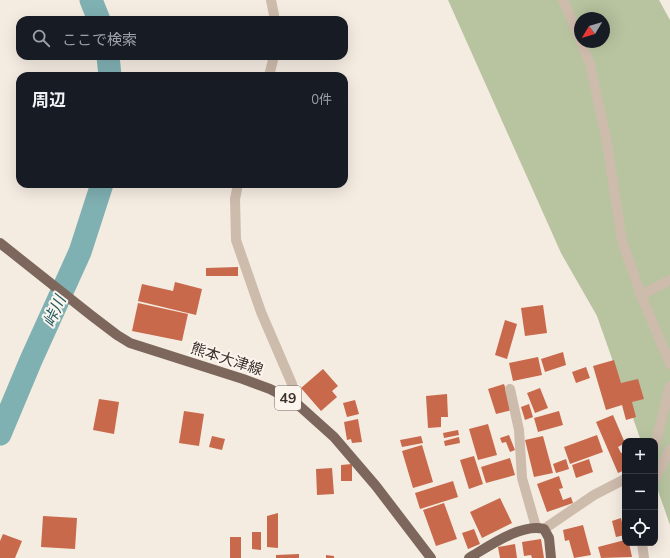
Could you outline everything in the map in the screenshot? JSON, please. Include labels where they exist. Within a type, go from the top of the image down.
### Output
[{"type":"main road","name":"熊本大津線","points":[[0,243],[92,316],[130,343],[243,379],[270,389],[295,402],[334,437],[376,486],[431,558]]},
{"type":"main road","points":[[468,558],[506,536],[540,528],[549,538],[551,558]]},
{"type":"street","points":[[271,0],[274,16]]},
{"type":"street","points":[[563,0],[574,25]]},
{"type":"street","points":[[583,48],[590,64],[607,143],[622,241],[641,295],[670,364]]},
{"type":"street","points":[[270,72],[273,60]]},
{"type":"street","points":[[237,188],[235,199],[236,240],[261,312],[292,384],[295,402]]},
{"type":"street","points":[[641,295],[670,280]]},
{"type":"street","points":[[657,438],[670,386]]},
{"type":"street","points":[[510,389],[519,430],[522,478],[540,528],[622,480]]},
{"type":"street","points":[[658,474],[670,449]]},
{"type":"street","points":[[642,546],[644,558]]},
{"type":"green space","points":[[448,0],[659,0],[670,20],[670,525],[658,491],[658,438],[640,438],[597,316],[561,253]]},
{"type":"building","points":[[238,267],[238,276],[206,276],[206,268]]},
{"type":"building","points":[[175,282],[202,289],[196,315],[138,301],[142,284],[173,291]]},
{"type":"building","points":[[138,303],[188,314],[182,341],[132,331]]},
{"type":"building","points":[[543,305],[547,333],[525,336],[521,308]]},
{"type":"building","points":[[505,320],[517,324],[507,359],[495,355]]},
{"type":"building","points":[[563,352],[566,365],[545,372],[541,359]]},
{"type":"building","points":[[538,357],[542,375],[513,381],[509,363]]},
{"type":"building","points":[[614,360],[621,383],[638,379],[644,399],[632,402],[636,417],[626,420],[622,405],[606,410],[593,366]]},
{"type":"building","points":[[586,367],[590,378],[576,383],[572,372]]},
{"type":"building","points":[[323,369],[338,386],[332,391],[337,397],[321,411],[301,388]]},
{"type":"building","points":[[504,384],[512,410],[496,414],[488,389]]},
{"type":"building","points":[[540,388],[548,408],[535,413],[527,393]]},
{"type":"building","points":[[447,394],[448,417],[441,417],[441,427],[428,428],[426,396]]},
{"type":"building","points":[[99,399],[119,402],[114,434],[93,430]]},
{"type":"building","points":[[355,400],[359,414],[347,417],[343,403]]},
{"type":"building","points":[[529,404],[533,417],[525,420],[521,407]]},
{"type":"building","points":[[184,411],[204,414],[199,446],[179,443]]},
{"type":"building","points":[[559,411],[563,425],[538,432],[534,418]]},
{"type":"building","points":[[613,415],[623,438],[622,445],[618,447],[622,453],[622,471],[618,473],[596,422]]},
{"type":"building","points":[[358,419],[362,442],[352,443],[351,439],[347,440],[344,422]]},
{"type":"building","points":[[488,424],[497,455],[478,460],[469,429]]},
{"type":"building","points":[[458,430],[459,435],[444,438],[443,433]]},
{"type":"building","points":[[509,435],[515,450],[510,452],[506,442],[502,443],[500,438]]},
{"type":"building","points":[[597,435],[603,452],[570,464],[564,447]]},
{"type":"building","points":[[212,436],[225,439],[222,450],[209,447]]},
{"type":"building","points":[[421,436],[423,443],[402,447],[400,440]]},
{"type":"building","points":[[543,436],[553,473],[534,477],[525,440]]},
{"type":"building","points":[[459,437],[460,443],[445,446],[444,441]]},
{"type":"building","points":[[422,445],[433,482],[413,488],[402,451]]},
{"type":"building","points":[[474,456],[483,484],[469,489],[460,460]]},
{"type":"building","points":[[510,458],[515,475],[486,483],[481,467]]},
{"type":"building","points":[[566,459],[569,469],[556,473],[553,464]]},
{"type":"building","points":[[589,459],[593,472],[576,478],[572,465]]},
{"type":"building","points":[[352,464],[352,481],[341,481],[341,465]]},
{"type":"building","points":[[332,468],[334,494],[317,495],[316,469]]},
{"type":"building","points":[[559,476],[563,488],[559,489],[563,500],[571,497],[573,503],[547,512],[537,484]]},
{"type":"building","points":[[453,481],[458,497],[420,509],[415,493]]},
{"type":"building","points":[[500,498],[512,523],[482,538],[470,512]]},
{"type":"building","points":[[444,503],[457,539],[436,546],[423,510]]},
{"type":"building","points":[[278,513],[278,548],[267,547],[267,516]]},
{"type":"building","points":[[43,516],[77,518],[75,549],[41,547]]},
{"type":"building","points":[[621,518],[622,536],[616,537],[612,521]]},
{"type":"building","points":[[583,525],[591,555],[574,558],[569,540],[565,541],[563,530]]},
{"type":"building","points":[[474,529],[480,544],[468,549],[462,533]]},
{"type":"building","points":[[252,532],[261,532],[261,550],[252,549]]},
{"type":"building","points":[[3,534],[22,541],[15,558],[0,558],[0,541]]},
{"type":"building","points":[[230,537],[241,537],[241,558],[230,558]]},
{"type":"building","points":[[541,539],[544,558],[532,558],[531,555],[524,556],[522,542]]},
{"type":"building","points":[[622,541],[622,546],[630,546],[632,557],[601,558],[598,547]]},
{"type":"building","points":[[515,544],[517,558],[500,558],[498,547]]},
{"type":"building","points":[[299,554],[299,558],[276,558],[276,555]]},
{"type":"building","points":[[326,555],[334,556],[334,558],[326,558]]},
{"type":"waterway","name":"峠川","points":[[91,0],[97,16]]},
{"type":"waterway","name":"峠川","points":[[108,60],[110,72]]},
{"type":"waterway","name":"峠川","points":[[0,434],[31,360],[80,252],[101,188]]}]
